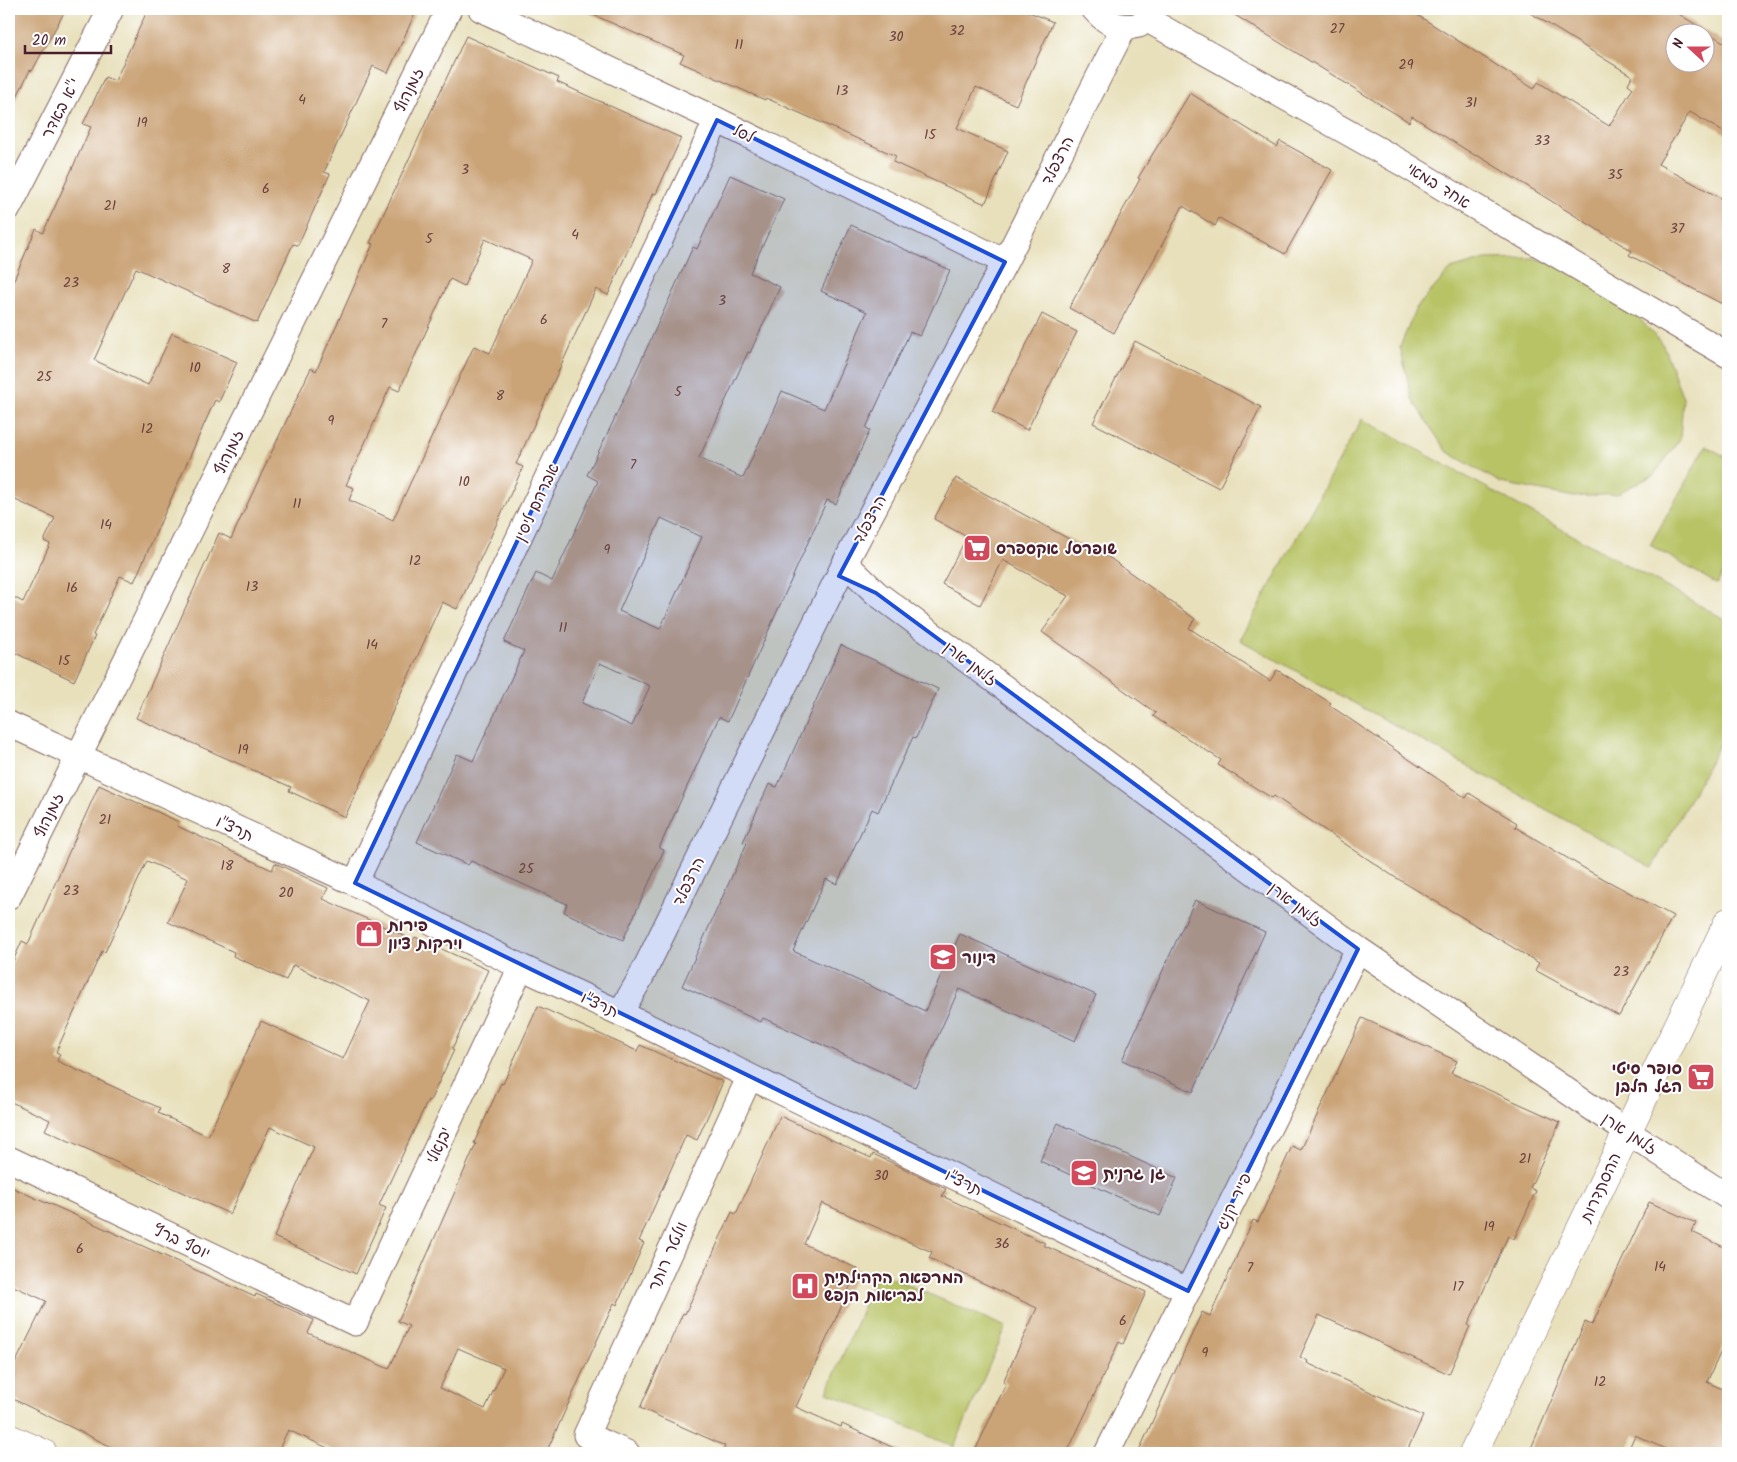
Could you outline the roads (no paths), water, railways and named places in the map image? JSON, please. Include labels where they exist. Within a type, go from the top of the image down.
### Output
[{"type":"street","name":"י\"א באדר","points":[[9,208],[111,9]]},
{"type":"street","name":"זמנהוף","points":[[9,896],[448,9]]},
{"type":"street","name":"לסל","points":[[481,9],[717,120],[1005,262]]},
{"type":"street","points":[[1094,9],[1101,18],[1112,25],[1124,27],[1137,26],[1153,14]]},
{"type":"street","name":"אחד במאי","points":[[1153,14],[1455,196],[1728,356]]},
{"type":"street","name":"הרצפלד","points":[[620,1013],[640,979],[842,570],[1005,262],[1124,27]]},
{"type":"street","name":"אברהם ליסין","points":[[354,883],[717,120]]},
{"type":"street","name":"זלמן ארן","points":[[842,570],[876,593],[1358,949],[1626,1131],[1728,1197]]},
{"type":"street","name":"תרצ\"ו","points":[[9,724],[354,883],[521,967],[620,1013],[749,1078],[1188,1291]]},
{"type":"street","name":"ההסתדרות","points":[[1473,1453],[1728,922]]},
{"type":"street","name":"פייר קניג","points":[[1107,1453],[1358,949]]},
{"type":"street","name":"יבנאלי","points":[[355,1323],[521,967]]},
{"type":"street","name":"וולטר רותר","points":[[627,1453],[586,1435],[749,1078]]},
{"type":"street","name":"יוסף ברץ","points":[[9,1159],[355,1323]]},
{"type":"street","points":[[9,1438],[43,1453]]},
{"type":"place","name":"שופרסל אקספרס","points":[[977,548]]},
{"type":"place","name":"פירות וירקות ציון","points":[[369,934]]},
{"type":"place","name":"דינור","points":[[943,957]]},
{"type":"place","name":"סופר סיטי הגל הלבן","points":[[1701,1077]]},
{"type":"place","name":"גן גרנית","points":[[1084,1173]]},
{"type":"place","name":"המרפאה הקהילתית לבריאות הנפש","points":[[805,1286]]}]
